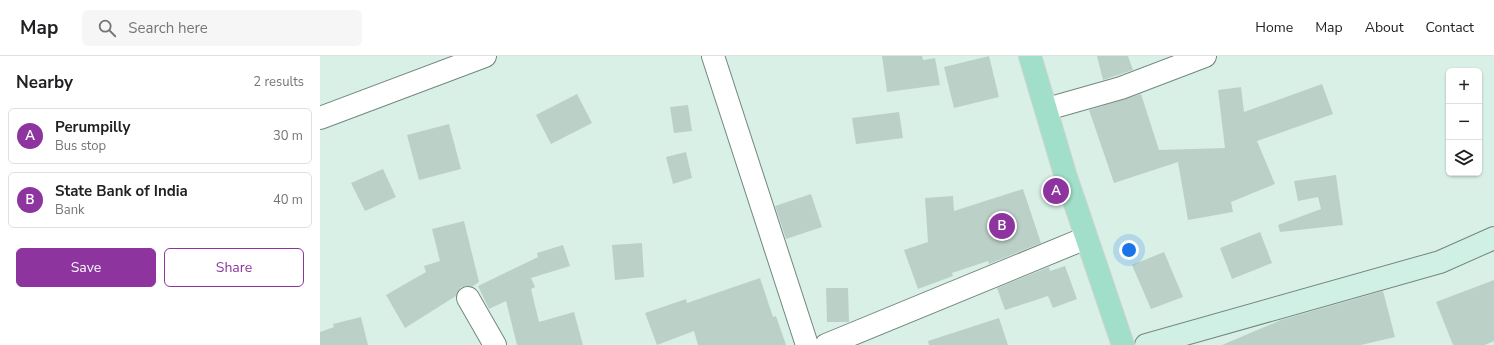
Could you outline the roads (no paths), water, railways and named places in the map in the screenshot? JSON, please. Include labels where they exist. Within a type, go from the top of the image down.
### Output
[{"type":"main road","points":[[1030,56],[1086,238],[1123,345]]},
{"type":"street","points":[[320,118],[485,56]]},
{"type":"street","points":[[713,56],[807,345]]},
{"type":"street","points":[[1047,109],[1121,88],[1205,56]]},
{"type":"street","points":[[826,345],[1086,238]]},
{"type":"street","points":[[1146,345],[1440,262],[1494,238]]},
{"type":"street","points":[[468,298],[495,345]]},
{"type":"place","name":"Perumpilly","points":[[1056,191]]},
{"type":"place","name":"State Bank of India","points":[[1002,226]]}]
